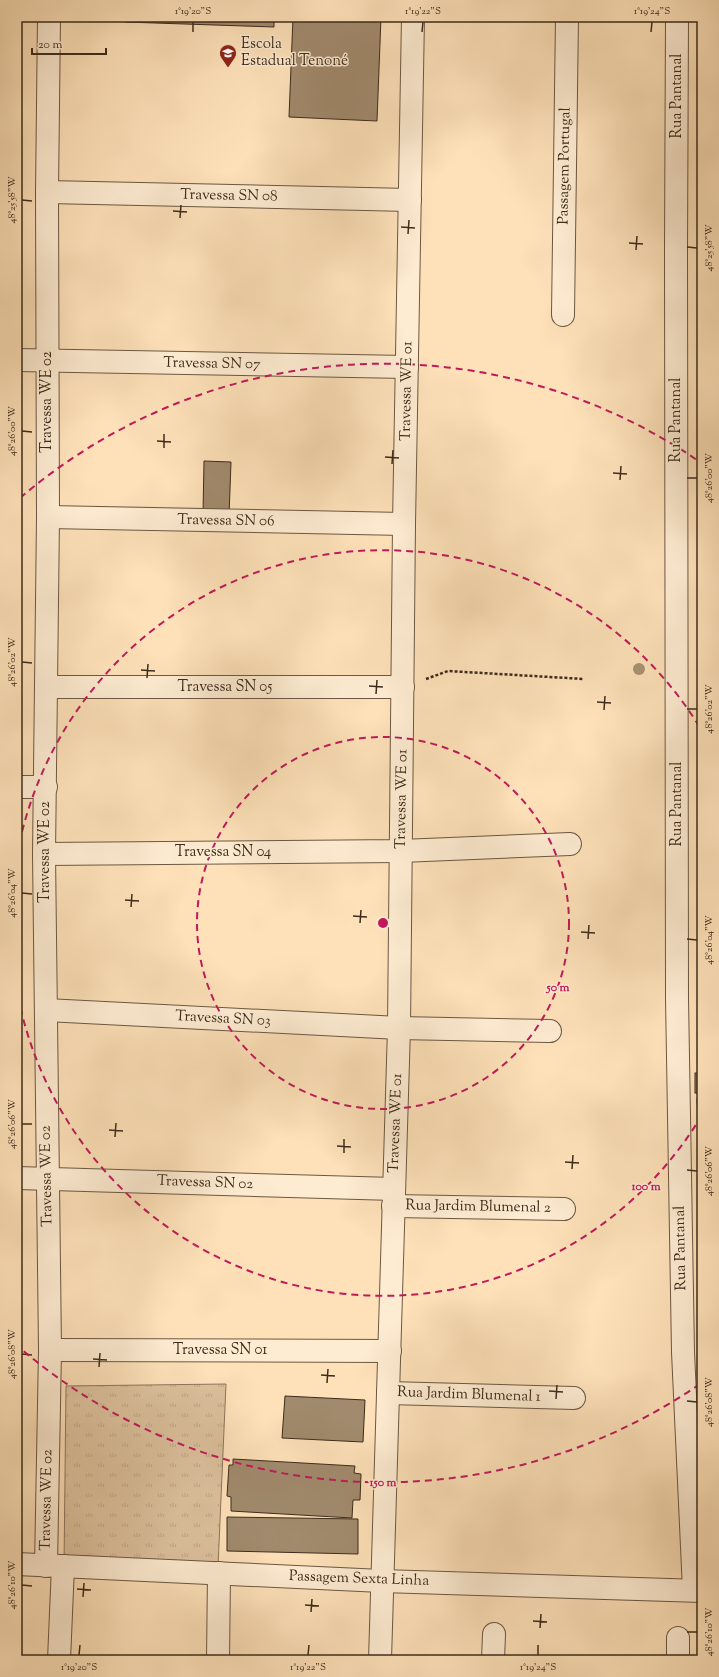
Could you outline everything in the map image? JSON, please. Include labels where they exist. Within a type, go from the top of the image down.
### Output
[{"type":"street","name":"Travessa WE 02","points":[[49,17],[47,192],[48,517],[46,787],[44,854],[47,1179],[54,1566],[59,1660]]},
{"type":"street","name":"Travessa WE 01","points":[[380,1660],[399,1028],[404,524],[413,17]]},
{"type":"street","name":"Passagem Portugal","points":[[563,315],[567,17]]},
{"type":"street","name":"Rua Pantanal","points":[[677,17],[677,998],[683,1352],[698,1590]]},
{"type":"street","name":"Travessa SN 08","points":[[47,192],[410,200]]},
{"type":"street","name":"Travessa SN 07","points":[[17,360],[407,368]]},
{"type":"street","name":"Travessa SN 06","points":[[48,517],[404,524]]},
{"type":"street","name":"Travessa SN 05","points":[[46,687],[403,687]]},
{"type":"street","name":"Travessa WE 02","points":[[17,787],[46,787]]},
{"type":"street","name":"Travessa SN 04","points":[[44,854],[401,851],[570,844]]},
{"type":"street","name":"Travessa SN 03","points":[[46,1010],[399,1028],[550,1030]]},
{"type":"street","name":"Travessa SN 02","points":[[17,1178],[393,1197]]},
{"type":"street","name":"Rua Jardim Blumenal 2","points":[[393,1197],[564,1209]]},
{"type":"street","name":"Travessa SN 01","points":[[50,1350],[390,1351]]},
{"type":"street","name":"Rua Jardim Blumenal 1","points":[[388,1393],[574,1398]]},
{"type":"street","name":"Passagem Sexta Linha","points":[[17,1564],[382,1581],[698,1590]]},
{"type":"street","points":[[218,1660],[219,1573]]},
{"type":"street","points":[[494,1634],[494,1660]]},
{"type":"street","points":[[678,1638],[678,1660]]},
{"type":"path","points":[[403,687],[448,671],[584,679]]},
{"type":"green space","points":[[226,1384],[218,1567],[64,1565],[66,1386]]},
{"type":"building","points":[[125,17],[274,17],[274,27],[125,22]]},
{"type":"building","points":[[293,17],[381,17],[377,121],[289,117]]},
{"type":"building","points":[[204,461],[231,462],[229,516],[203,515]]},
{"type":"building","points":[[695,1073],[702,1073],[702,1093],[695,1093]]},
{"type":"building","points":[[702,1098],[702,1132],[699,1132],[697,1099]]},
{"type":"building","points":[[285,1396],[365,1400],[363,1442],[282,1438]]},
{"type":"building","points":[[233,1459],[355,1466],[354,1473],[361,1474],[360,1500],[353,1500],[352,1518],[231,1511],[231,1497],[227,1496],[229,1465],[233,1465]]},
{"type":"building","points":[[227,1517],[358,1519],[358,1554],[227,1551]]},
{"type":"place","name":"Escola Estadual Tenoné","points":[[228,68]]}]
